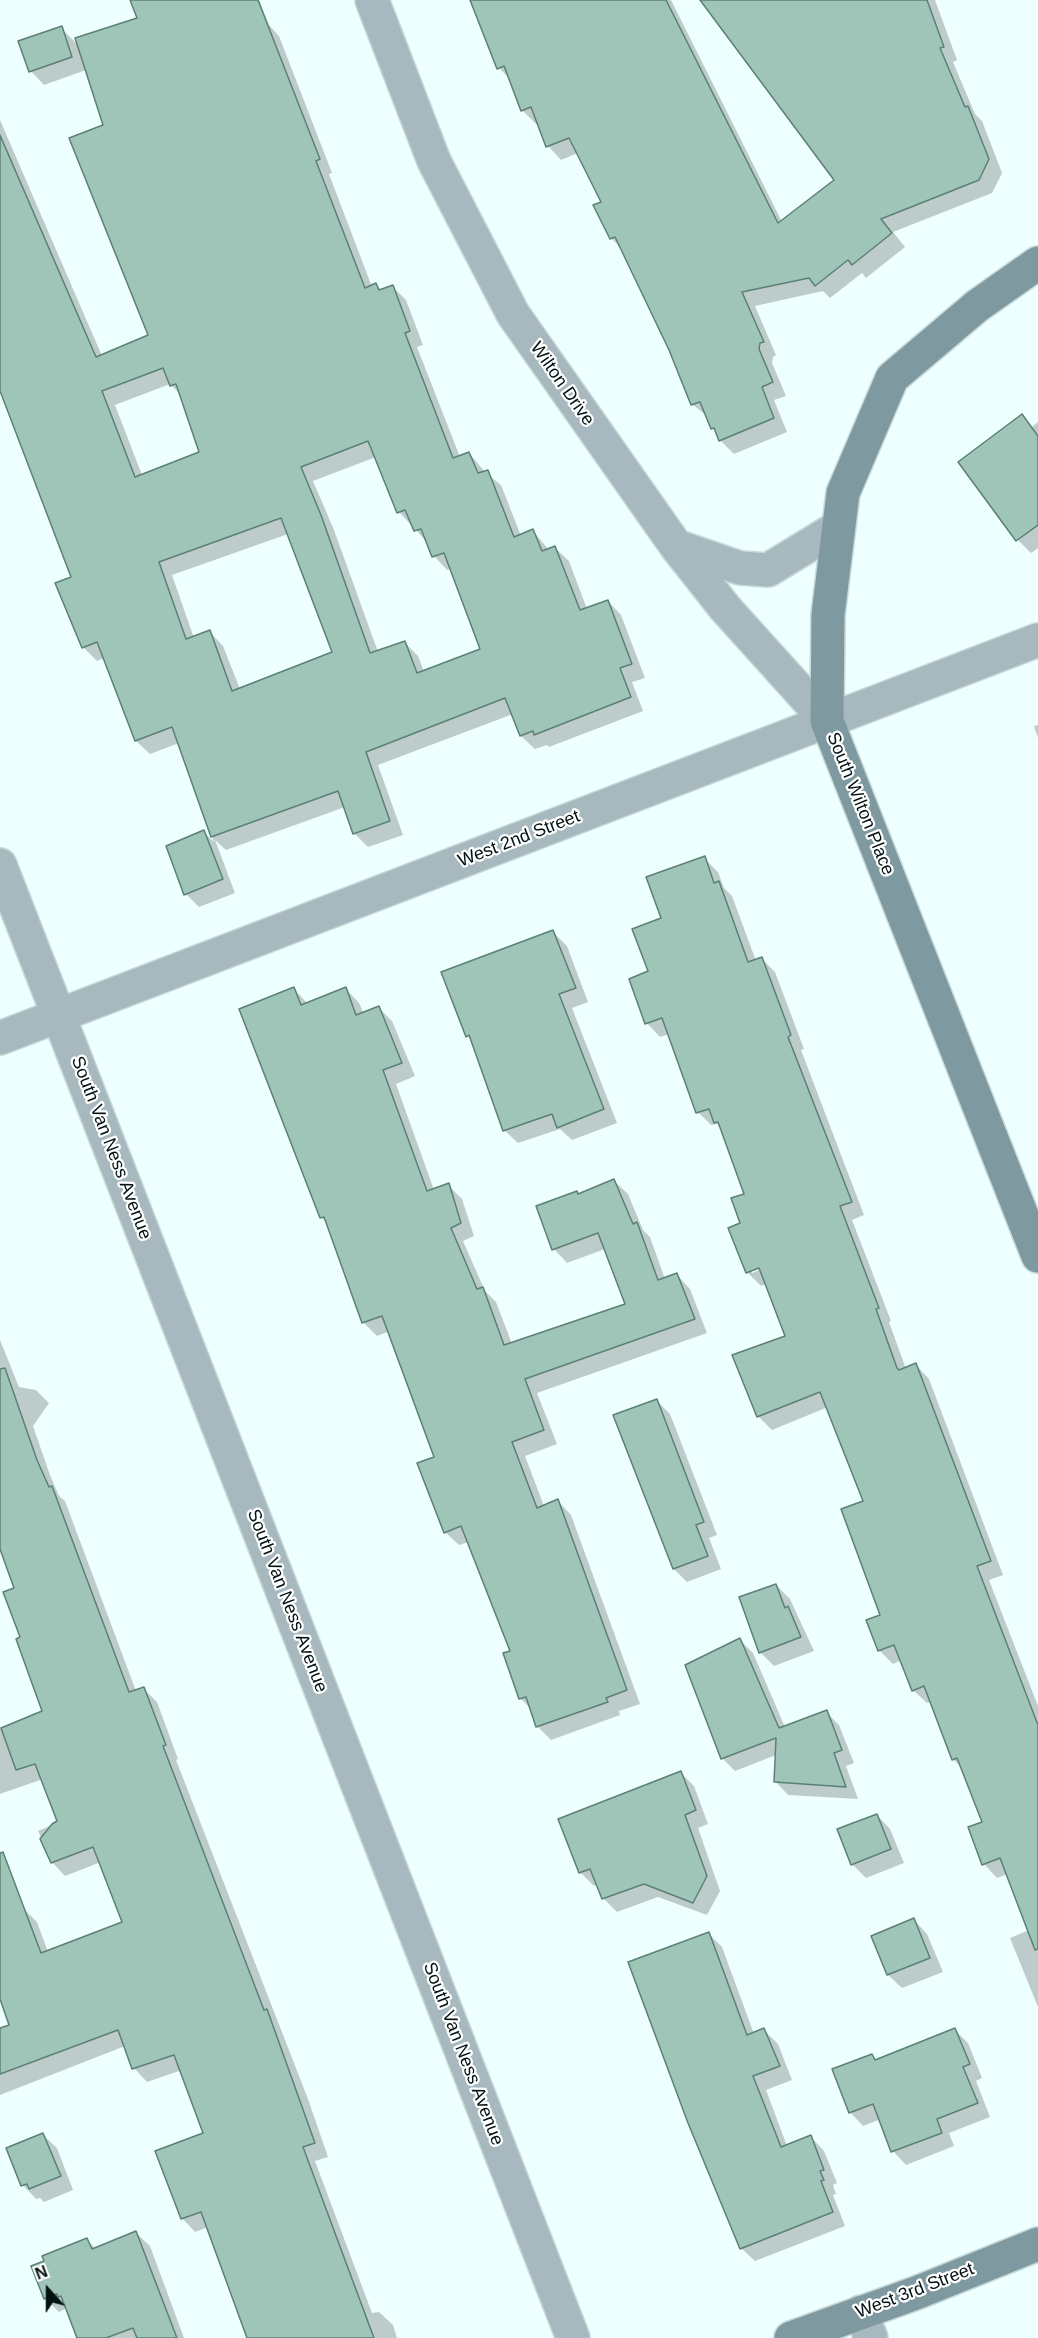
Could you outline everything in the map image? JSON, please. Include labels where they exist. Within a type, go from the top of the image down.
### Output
[{"type":"main road","name":"South Wilton Place","points":[[1038,263],[977,306],[892,378],[843,493],[828,615],[827,721],[1038,1256]]},
{"type":"main road","name":"West 3rd Street","points":[[791,2338],[866,2325],[1038,2244]]},
{"type":"street","name":"Wilton Drive","points":[[372,0],[434,161],[513,314],[676,546],[725,608],[827,721]]},
{"type":"street","points":[[676,546],[740,568],[768,570],[837,528]]},
{"type":"street","name":"West 2nd Street","points":[[0,1038],[1038,640]]},
{"type":"street","name":"South Van Ness Avenue","points":[[0,865],[573,2338]]},
{"type":"building","points":[[130,0],[258,0],[320,159],[316,161],[365,288],[376,283],[379,290],[393,285],[410,331],[405,333],[453,458],[469,452],[478,473],[488,470],[514,537],[533,529],[542,551],[555,546],[580,610],[608,600],[632,664],[620,668],[631,697],[534,735],[533,731],[520,736],[505,698],[366,752],[390,821],[353,834],[338,791],[211,837],[172,727],[135,741],[97,642],[82,648],[55,583],[71,577],[0,391],[0,135],[96,357],[148,335],[69,138],[103,125],[75,38],[137,18]],"holes":[[[163,368],[170,386],[176,384],[199,452],[135,477],[102,391]],[[368,441],[397,513],[405,510],[414,531],[421,529],[432,557],[444,553],[480,649],[417,673],[405,641],[370,653],[321,515],[301,467]],[[281,518],[332,652],[232,691],[210,630],[186,639],[159,562]]]},
{"type":"building","points":[[470,0],[666,0],[778,223],[834,180],[700,0],[927,0],[944,47],[940,48],[965,107],[968,106],[989,159],[979,180],[881,219],[892,233],[852,265],[848,260],[815,286],[809,278],[742,292],[764,342],[760,343],[759,349],[773,382],[762,387],[774,418],[719,441],[714,428],[711,429],[700,402],[691,405],[669,350],[615,237],[610,239],[593,205],[601,202],[569,138],[546,147],[531,107],[521,111],[504,66],[497,69]]},
{"type":"building","points":[[62,26],[72,57],[29,72],[18,41]]},
{"type":"building","points":[[1022,414],[1038,436],[1038,525],[1016,541],[958,462]]},
{"type":"building","points":[[204,830],[223,879],[184,895],[166,846]]},
{"type":"building","points":[[705,856],[714,883],[719,881],[748,962],[762,957],[791,1035],[788,1037],[852,1202],[840,1206],[879,1308],[876,1309],[897,1368],[899,1370],[916,1363],[991,1561],[977,1566],[1038,1725],[1038,1949],[1035,1950],[1000,1858],[982,1865],[968,1827],[982,1822],[957,1758],[952,1760],[924,1686],[912,1691],[894,1645],[878,1651],[866,1620],[880,1615],[841,1509],[863,1501],[820,1392],[757,1417],[732,1355],[785,1336],[759,1268],[746,1273],[728,1228],[740,1223],[731,1198],[744,1194],[718,1122],[714,1123],[709,1109],[696,1113],[662,1018],[645,1024],[629,979],[648,971],[632,929],[661,918],[646,877]]},
{"type":"building","points":[[553,930],[576,988],[559,994],[604,1109],[557,1128],[552,1114],[503,1131],[469,1035],[466,1037],[441,972]]},
{"type":"building","points":[[294,987],[301,1005],[346,987],[356,1015],[379,1006],[402,1063],[383,1070],[427,1191],[449,1183],[461,1223],[451,1228],[477,1289],[483,1287],[504,1345],[625,1304],[598,1233],[552,1250],[536,1206],[577,1191],[578,1194],[614,1179],[633,1224],[637,1222],[658,1280],[677,1273],[695,1319],[525,1379],[544,1430],[512,1442],[537,1508],[558,1499],[627,1690],[606,1698],[608,1702],[536,1727],[526,1697],[519,1699],[503,1653],[510,1651],[461,1526],[444,1533],[417,1463],[434,1457],[382,1316],[362,1323],[324,1217],[320,1218],[239,1009]]},
{"type":"building","points":[[5,1368],[37,1460],[49,1487],[52,1486],[129,1692],[144,1687],[166,1745],[163,1746],[264,2010],[267,2009],[315,2143],[303,2147],[374,2338],[247,2338],[201,2212],[181,2219],[155,2151],[203,2133],[174,2055],[132,2069],[118,2030],[0,2074],[0,2028],[9,2025],[0,1999],[0,1853],[3,1852],[41,1953],[122,1922],[93,1847],[51,1863],[40,1839],[57,1821],[35,1764],[16,1770],[1,1728],[42,1711],[16,1639],[20,1637],[3,1592],[14,1588],[0,1549],[0,1369]]},
{"type":"building","points":[[657,1399],[704,1522],[696,1525],[708,1556],[673,1569],[613,1415]]},
{"type":"building","points":[[776,1584],[785,1608],[788,1606],[801,1637],[759,1653],[739,1597]]},
{"type":"building","points":[[740,1638],[779,1728],[827,1710],[842,1750],[834,1753],[846,1787],[774,1782],[776,1738],[721,1759],[685,1665]]},
{"type":"building","points":[[681,1771],[696,1810],[685,1815],[707,1876],[693,1903],[644,1884],[602,1899],[590,1869],[579,1873],[558,1819]]},
{"type":"building","points":[[877,1814],[891,1849],[851,1865],[837,1829]]},
{"type":"building","points":[[914,1918],[930,1958],[887,1975],[871,1936]]},
{"type":"building","points":[[709,1932],[747,2035],[764,2028],[780,2066],[753,2076],[781,2147],[811,2135],[824,2170],[820,2171],[824,2180],[821,2181],[833,2212],[740,2249],[688,2123],[628,1962]]},
{"type":"building","points":[[955,2028],[970,2064],[963,2067],[978,2103],[937,2119],[942,2133],[891,2152],[873,2104],[849,2113],[832,2069],[872,2054],[875,2060]]},
{"type":"building","points":[[43,2133],[61,2176],[29,2189],[27,2184],[21,2186],[6,2148]]},
{"type":"building","points":[[136,2231],[177,2338],[137,2338],[133,2328],[106,2338],[77,2338],[61,2296],[58,2297],[57,2294],[44,2299],[31,2266],[44,2261],[42,2256],[87,2238],[92,2249]]}]
